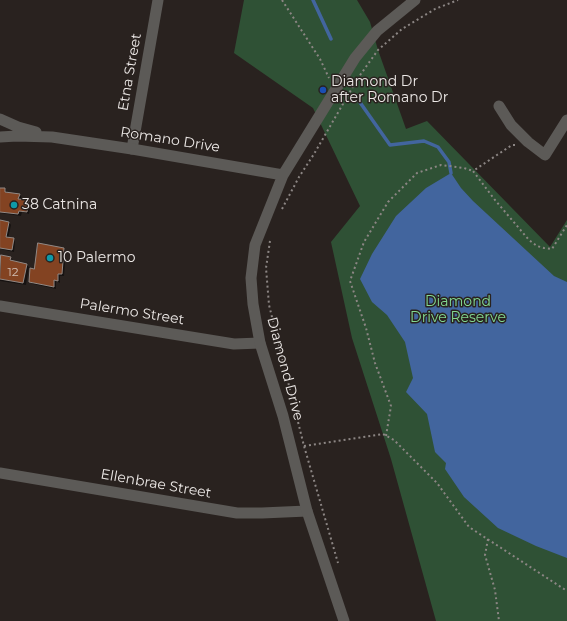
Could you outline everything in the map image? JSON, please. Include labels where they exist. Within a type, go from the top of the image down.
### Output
[{"type":"street","name":"Etna Street","points":[[132,149],[158,0]]},
{"type":"street","name":"Diamond Drive","points":[[344,621],[307,511],[283,416],[260,343],[253,304],[251,278],[256,245],[283,174],[355,58],[377,31],[415,0]]},
{"type":"street","points":[[499,106],[511,125],[528,142],[545,155],[567,120]]},
{"type":"street","name":"Romano Drive","points":[[0,120],[52,137]]},
{"type":"street","name":"Romano Drive","points":[[0,137],[52,137],[283,174]]},
{"type":"street","name":"Palermo Street","points":[[0,306],[234,344],[260,343]]},
{"type":"street","name":"Ellenbrae Street","points":[[0,473],[237,513],[307,511]]},
{"type":"path","points":[[282,0],[320,59],[330,79],[338,86]]},
{"type":"path","points":[[280,214],[299,177],[358,78],[378,50],[402,29],[435,9],[458,0]]},
{"type":"path","points":[[473,171],[512,145],[521,145],[528,142]]},
{"type":"path","points":[[386,436],[391,406],[375,363],[366,328],[350,281],[364,242],[388,202],[418,173],[441,165],[464,168],[473,171],[529,240],[537,246],[552,249],[567,225]]},
{"type":"path","points":[[270,238],[266,268],[269,304],[304,446],[339,568]]},
{"type":"path","points":[[304,446],[383,434],[394,440],[437,483],[470,527],[567,591]]},
{"type":"path","points":[[488,539],[484,555],[495,590],[499,621]]},
{"type":"green space","name":"Diamond Drive Reserve","points":[[244,0],[357,0],[370,22],[378,50],[406,129],[427,121],[550,247],[567,220],[567,621],[436,621],[391,459],[352,338],[331,242],[360,206],[313,108],[234,53]]},
{"type":"water","points":[[451,173],[461,188],[473,201],[554,276],[567,282],[567,558],[536,546],[498,528],[464,497],[445,469],[446,463],[435,452],[427,414],[406,392],[413,378],[405,342],[387,315],[372,302],[360,279],[372,254],[396,216],[426,188]]},
{"type":"building","name":"38 Catnina","points":[[0,188],[5,188],[5,192],[20,194],[18,199],[29,200],[27,212],[19,211],[18,214],[0,212]]},
{"type":"building","points":[[0,220],[9,222],[6,237],[14,238],[12,250],[0,248]]},
{"type":"building","name":"10 Palermo","points":[[38,243],[64,248],[62,274],[58,274],[58,281],[54,280],[54,287],[29,282],[30,268],[34,269]]},
{"type":"building","points":[[1,255],[11,257],[10,260],[27,264],[23,283],[0,279]]},
{"type":"waterway","points":[[313,0],[331,39]]},
{"type":"waterway","points":[[359,101],[390,145],[424,141],[438,147],[449,162],[451,173]]},
{"type":"place","name":"Diamond Dr after Romano Dr","points":[[323,90]]},
{"type":"place","name":"38 Catnina","points":[[14,205]]},
{"type":"place","name":"10 Palermo","points":[[50,258]]}]
